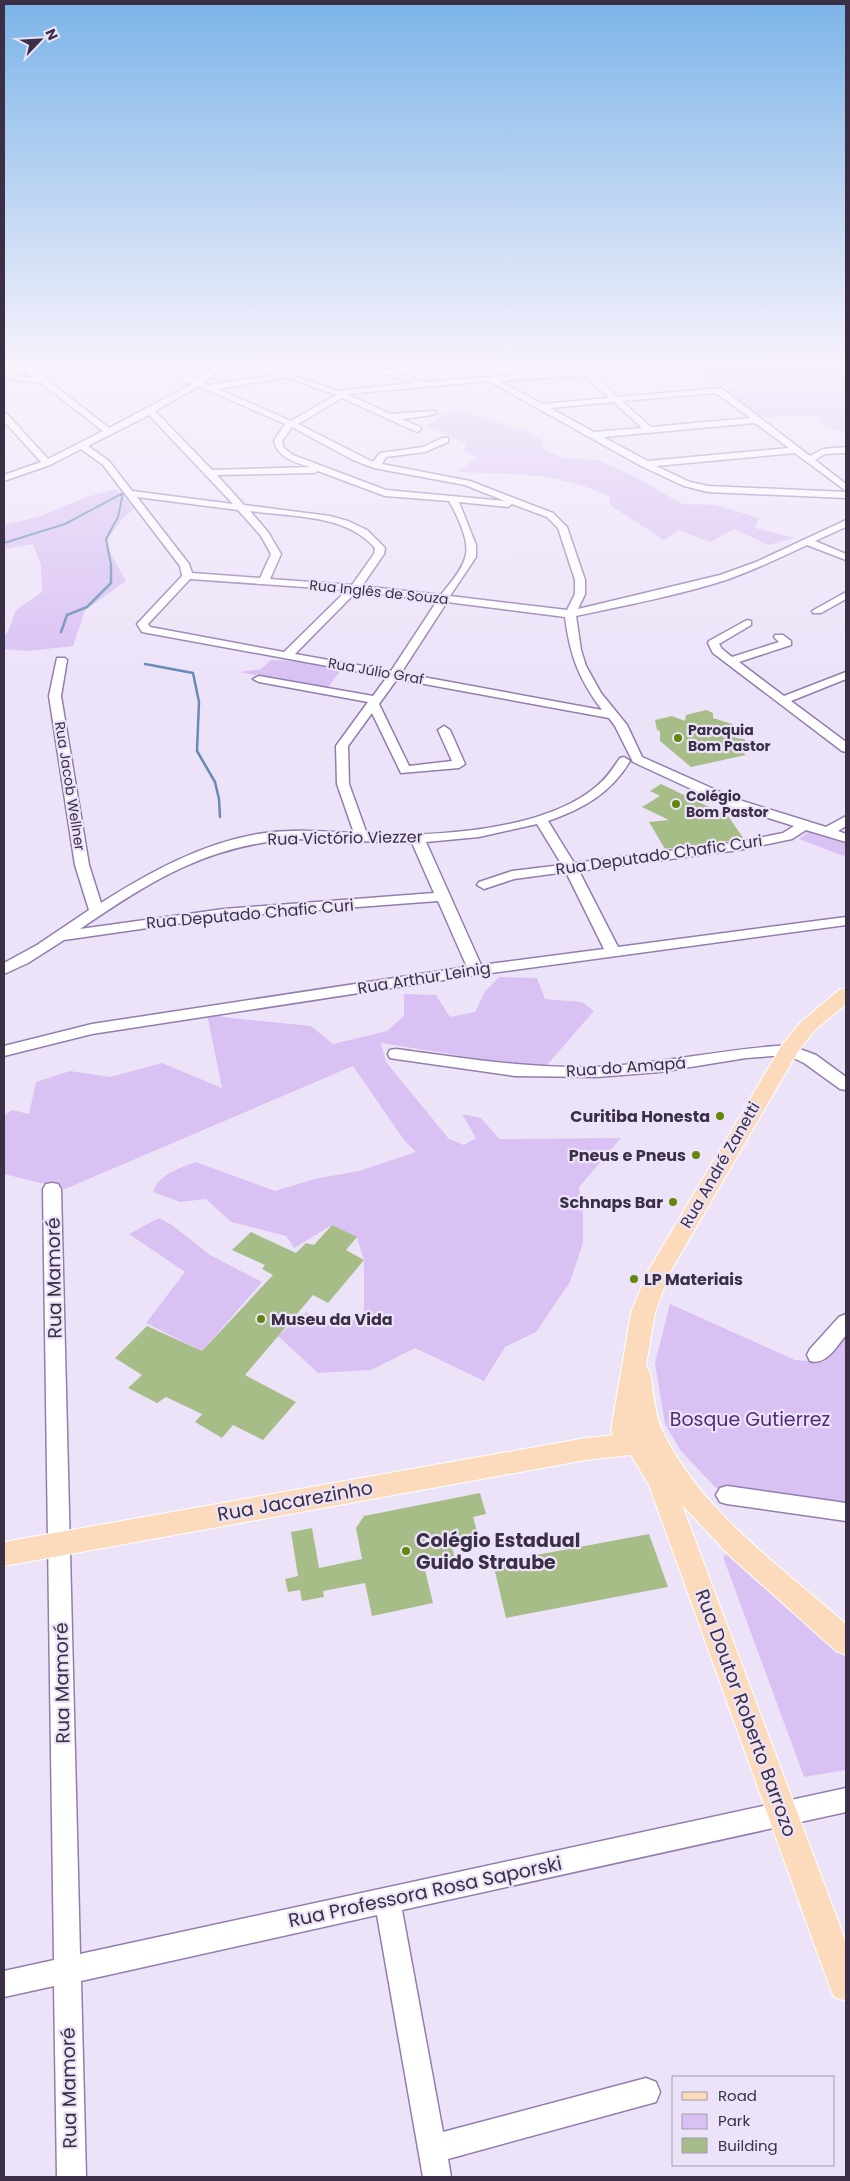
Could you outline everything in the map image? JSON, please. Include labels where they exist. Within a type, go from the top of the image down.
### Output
[{"type":"main road","name":"Rua André Zanetti","points":[[636,1435],[636,1360],[643,1313],[658,1273],[789,1050],[808,1026],[846,994]]},
{"type":"main road","name":"Rua Jacarezinho","points":[[4,1554],[586,1448],[636,1435]]},
{"type":"main road","points":[[636,1435],[676,1476],[704,1512],[740,1548],[846,1642]]},
{"type":"main road","name":"Rua Doutor Roberto Barrozo","points":[[636,1435],[660,1481],[846,1985]]},
{"type":"street","points":[[4,478],[33,468]]},
{"type":"street","points":[[110,468],[185,566],[187,576]]},
{"type":"street","points":[[205,468],[274,548],[276,554],[264,581]]},
{"type":"street","points":[[317,468],[385,493],[526,506]]},
{"type":"street","points":[[386,468],[467,483],[550,515],[562,527],[580,580],[580,594],[570,614],[575,650],[580,666],[596,694],[624,732],[632,761],[730,802],[803,826],[829,831],[846,838]]},
{"type":"street","points":[[653,468],[699,487],[846,495]]},
{"type":"street","points":[[820,468],[846,488]]},
{"type":"street","points":[[210,473],[322,470]]},
{"type":"street","points":[[129,493],[330,519],[358,527],[366,532],[380,548],[380,554],[355,588],[287,655]]},
{"type":"street","points":[[362,837],[343,784],[342,746],[395,674],[444,598],[465,570],[471,557],[471,545],[459,510],[452,500]]},
{"type":"street","name":"Rua Inglês de Souza","points":[[187,576],[355,588],[570,614],[657,596],[717,579],[760,564],[846,523]]},
{"type":"street","points":[[808,542],[846,557]]},
{"type":"street","name":"Rua Júlio Graf","points":[[187,576],[142,624],[146,630],[176,637],[395,674],[613,715]]},
{"type":"street","points":[[817,611],[846,595]]},
{"type":"street","points":[[747,623],[713,643],[717,651],[846,748]]},
{"type":"street","points":[[730,661],[787,643],[779,637]]},
{"type":"street","name":"Rua Jacob Wellner","points":[[61,660],[55,696],[82,865],[97,912]]},
{"type":"street","points":[[784,700],[846,675]]},
{"type":"street","points":[[258,679],[374,702]]},
{"type":"street","points":[[374,702],[405,770],[459,764],[444,730]]},
{"type":"street","name":"Rua Victório Viezzer","points":[[4,969],[97,912],[178,866],[228,846],[276,837],[417,838],[479,831],[540,819],[565,811],[589,799],[632,761]]},
{"type":"street","points":[[540,819],[570,868],[613,952]]},
{"type":"street","points":[[829,831],[846,820]]},
{"type":"street","name":"Rua Deputado Chafic Curi","points":[[484,885],[512,876],[739,846],[786,836],[803,826]]},
{"type":"street","points":[[417,838],[441,896],[476,970]]},
{"type":"street","name":"Rua Deputado Chafic Curi","points":[[59,937],[178,917],[278,908],[399,901],[441,896]]},
{"type":"street","name":"Rua Arthur Leinig","points":[[4,1051],[92,1028],[476,970],[846,921]]},
{"type":"street","name":"Rua do Amapá","points":[[396,1054],[515,1071],[596,1072],[660,1067],[746,1053],[789,1050],[810,1059],[846,1085]]},
{"type":"street","name":"Rua Mamoré","points":[[52,1189],[71,2177]]},
{"type":"street","points":[[817,1355],[846,1322]]},
{"type":"street","points":[[727,1495],[846,1512]]},
{"type":"street","name":"Rua Professora Rosa Saporski","points":[[4,1984],[846,1800]]},
{"type":"street","points":[[387,1900],[437,2177]]},
{"type":"street","points":[[432,2149],[646,2092]]},
{"type":"green space","points":[[463,468],[615,468],[636,477],[682,504],[716,505],[759,518],[755,528],[795,538],[768,545],[734,529],[710,542],[679,530],[664,540],[610,505],[610,497],[573,483],[535,476],[457,472]]},
{"type":"green space","points":[[116,489],[134,509],[123,518],[105,543],[126,581],[85,610],[73,646],[27,651],[4,649],[4,636],[8,632],[16,610],[42,592],[41,565],[33,544],[4,549],[4,525],[41,516],[87,497]]},
{"type":"green space","points":[[271,660],[312,661],[343,667],[327,689],[240,672],[261,669]]},
{"type":"green space","points":[[808,832],[846,844],[846,857],[799,839]]},
{"type":"green space","points":[[499,977],[537,978],[545,999],[582,1002],[594,1011],[546,1066],[481,1059],[381,1043],[386,1062],[449,1139],[464,1145],[476,1138],[462,1114],[481,1118],[499,1139],[621,1138],[579,1187],[583,1208],[583,1243],[570,1282],[536,1332],[505,1347],[484,1381],[415,1348],[371,1370],[318,1373],[278,1336],[306,1312],[333,1327],[364,1316],[364,1260],[357,1238],[332,1225],[294,1248],[286,1236],[231,1222],[206,1199],[180,1202],[153,1192],[165,1176],[196,1162],[275,1191],[314,1179],[359,1171],[416,1152],[404,1140],[353,1066],[65,1189],[4,1174],[4,1116],[12,1110],[29,1114],[36,1082],[70,1071],[110,1077],[162,1063],[222,1088],[207,1014],[311,1026],[333,1044],[387,1031],[404,1016],[404,994],[436,995],[450,1017],[475,1012],[484,993]]},
{"type":"green space","points":[[159,1218],[172,1225],[210,1255],[262,1282],[202,1351],[146,1323],[185,1272],[129,1234]]},
{"type":"green space","name":"Bosque Gutierrez","points":[[670,1304],[795,1360],[823,1362],[846,1337],[846,1507],[716,1488],[681,1451],[665,1424],[655,1363]]},
{"type":"green space","points":[[726,1554],[730,1554],[846,1655],[846,1770],[804,1777],[723,1557]]},
{"type":"building","name":"Paroquia Bom Pastor","points":[[706,710],[713,713],[713,718],[735,725],[735,738],[744,739],[752,746],[740,751],[746,755],[691,767],[660,741],[660,731],[657,730],[655,720],[672,716],[685,721],[686,715]]},
{"type":"building","name":"Colégio Bom Pastor","points":[[661,784],[728,816],[744,839],[665,849],[649,822],[669,820],[642,807],[660,796],[650,791]]},
{"type":"building","points":[[332,1225],[357,1237],[346,1250],[364,1260],[328,1303],[313,1295],[245,1375],[296,1402],[263,1440],[233,1425],[222,1438],[195,1422],[202,1414],[166,1397],[157,1403],[128,1388],[142,1375],[115,1358],[147,1326],[202,1351],[273,1275],[262,1269],[265,1265],[232,1250],[251,1232],[296,1253],[306,1243],[314,1245]]},
{"type":"building","name":"Colégio Estadual Guido Straube","points":[[480,1493],[486,1514],[473,1517],[479,1538],[451,1543],[456,1563],[425,1570],[433,1603],[372,1616],[365,1583],[323,1591],[324,1597],[302,1601],[300,1590],[288,1592],[285,1579],[298,1576],[291,1532],[312,1528],[319,1568],[362,1559],[356,1528],[364,1516]]},
{"type":"building","points":[[649,1534],[668,1587],[506,1618],[493,1563]]},
{"type":"waterway","points":[[4,543],[65,524],[123,493],[118,517],[106,539],[111,565]]},
{"type":"waterway","points":[[61,632],[67,615],[87,607],[111,583],[111,565]]},
{"type":"waterway","points":[[145,664],[193,673],[199,702],[197,751],[215,782],[219,799],[220,817]]},
{"type":"place","name":"Paroquia Bom Pastor","points":[[678,738]]},
{"type":"place","name":"Colégio Bom Pastor","points":[[676,804]]},
{"type":"place","name":"Curitiba Honesta","points":[[720,1116]]},
{"type":"place","name":"Pneus e Pneus","points":[[696,1155]]},
{"type":"place","name":"Schnaps Bar","points":[[673,1202]]},
{"type":"place","name":"LP Materiais","points":[[634,1279]]},
{"type":"place","name":"Museu da Vida","points":[[261,1319]]},
{"type":"place","name":"Colégio Estadual Guido Straube","points":[[406,1551]]}]
